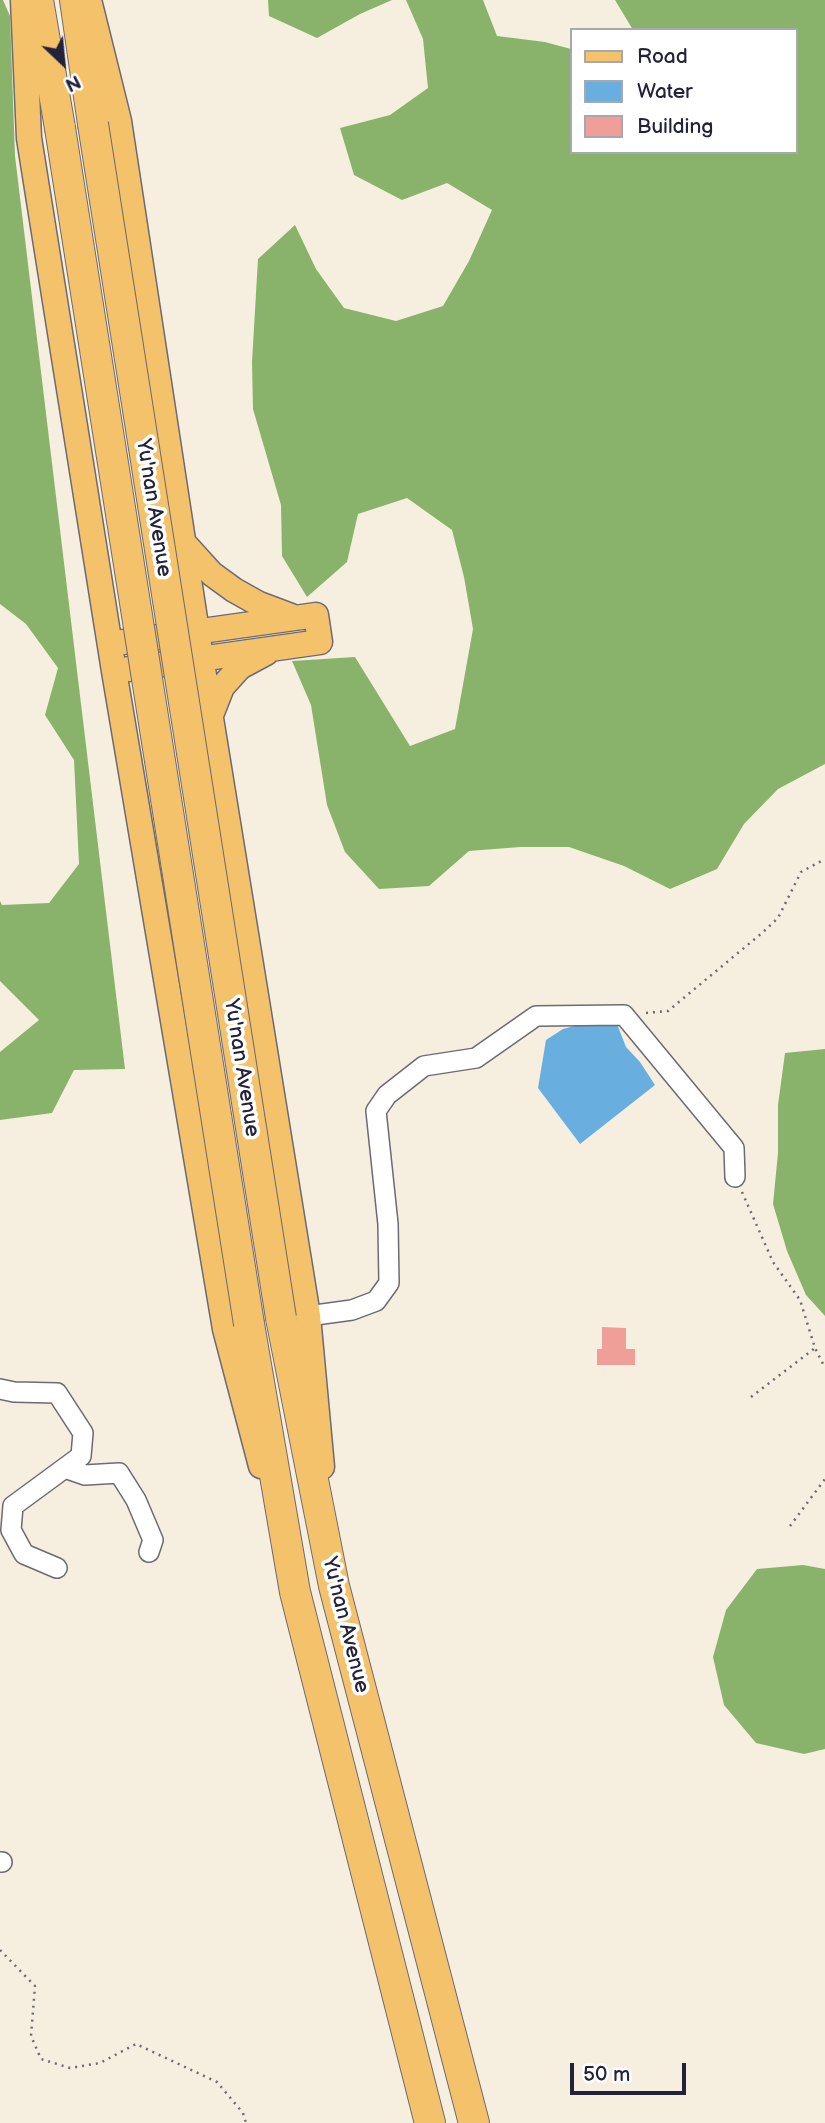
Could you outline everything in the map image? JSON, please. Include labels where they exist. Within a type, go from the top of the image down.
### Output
[{"type":"highway","name":"Yu'nan Avenue","points":[[38,0],[249,1324],[295,1592],[430,2123]]},
{"type":"highway","name":"Yu'nan Avenue","points":[[75,0],[93,124],[294,1317],[334,1586],[474,2123]]},
{"type":"main road","points":[[23,0],[29,138],[114,671],[225,1329],[295,1592]]},
{"type":"main road","points":[[89,0],[118,121],[211,716],[294,1317]]},
{"type":"main road","points":[[183,542],[212,574],[234,590],[259,604],[295,617]]},
{"type":"main road","points":[[110,644],[316,615],[320,642],[114,671]]},
{"type":"main road","points":[[211,716],[222,687],[240,667],[274,648]]},
{"type":"street","points":[[294,1317],[352,1310],[376,1301],[389,1283],[388,1224],[376,1111],[387,1095],[424,1066],[476,1058],[536,1016],[624,1015],[734,1148],[735,1177]]},
{"type":"street","points":[[0,1389],[57,1393],[83,1433],[81,1456],[13,1506],[11,1530],[24,1554],[57,1568]]},
{"type":"street","points":[[65,1468],[86,1475],[119,1473],[136,1500],[153,1540],[149,1552]]},
{"type":"path","points":[[624,1015],[668,1011],[779,918],[801,872],[825,859]]},
{"type":"path","points":[[735,1177],[773,1262],[800,1300],[825,1368]]},
{"type":"path","points":[[751,1397],[816,1348]]},
{"type":"path","points":[[790,1526],[825,1479]]},
{"type":"path","points":[[0,1950],[35,1986],[31,2036],[41,2059],[70,2068],[100,2063],[136,2044],[217,2082],[243,2113],[246,2123]]},
{"type":"green space","points":[[0,0],[3,0],[10,16],[15,156],[125,1069],[74,1070],[52,1113],[0,1120],[0,1052],[39,1020],[0,981],[0,901],[2,905],[49,903],[79,864],[74,760],[45,715],[58,668],[26,624],[0,604]]},
{"type":"green space","points":[[268,0],[392,0],[317,38],[269,16]]},
{"type":"green space","points":[[406,0],[483,0],[497,36],[545,42],[570,49],[570,154],[797,154],[797,28],[632,28],[615,0],[825,0],[825,764],[778,789],[744,824],[717,869],[670,889],[624,866],[569,847],[520,847],[469,851],[429,886],[379,889],[345,852],[327,805],[311,705],[292,661],[355,657],[410,746],[455,729],[473,629],[452,530],[407,498],[358,514],[347,562],[307,597],[282,556],[281,505],[253,409],[252,362],[258,259],[295,225],[316,269],[344,308],[396,321],[443,306],[469,261],[492,210],[447,183],[402,200],[354,175],[340,128],[390,115],[428,88],[423,39]]},
{"type":"green space","points":[[825,1049],[825,1316],[806,1295],[787,1251],[773,1204],[778,1153],[778,1105],[785,1053]]},
{"type":"green space","points":[[803,1565],[825,1569],[825,1749],[804,1754],[756,1743],[724,1705],[713,1657],[726,1610],[757,1569]]},
{"type":"water","points":[[604,1018],[617,1024],[626,1047],[655,1085],[580,1144],[538,1088],[546,1040],[563,1029]]},
{"type":"building","points":[[602,1327],[626,1328],[626,1349],[635,1349],[635,1365],[597,1365],[597,1349],[602,1349]]}]
